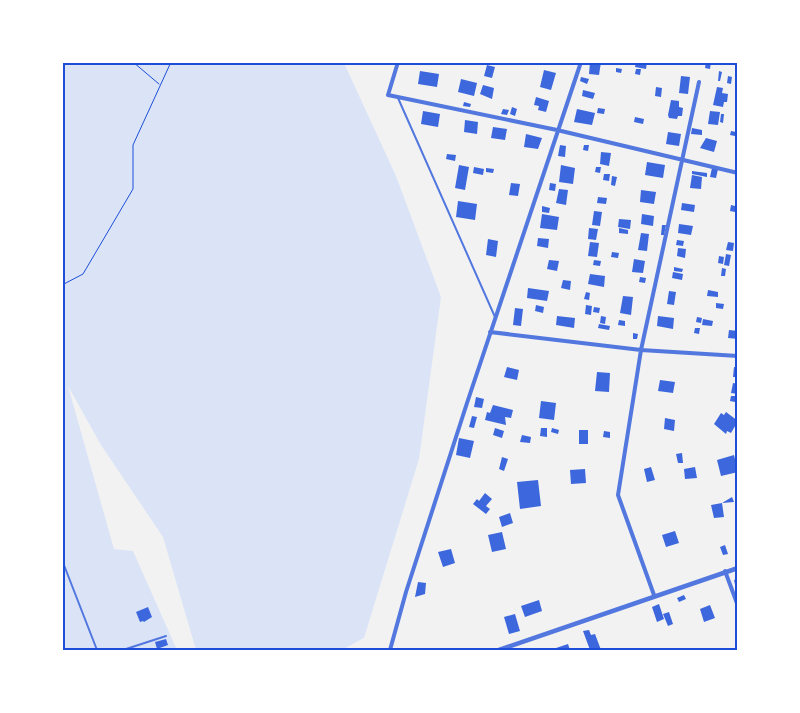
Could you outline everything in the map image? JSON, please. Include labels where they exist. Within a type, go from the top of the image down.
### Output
[{"type":"street","points":[[398,62],[388,96],[557,130],[738,172]]},
{"type":"street","points":[[390,650],[406,592],[490,332],[581,62]]},
{"type":"street","points":[[654,595],[618,495],[641,350],[699,82]]},
{"type":"street","points":[[490,332],[641,350],[738,356]]},
{"type":"street","points":[[500,650],[654,595],[738,568]]},
{"type":"street","points":[[725,572],[738,606]]},
{"type":"lane","points":[[398,98],[495,317]]},
{"type":"lane","points":[[62,560],[97,650]]},
{"type":"lane","points":[[123,650],[166,636]]},
{"type":"path","points":[[133,62],[159,84]]},
{"type":"path","points":[[62,285],[83,274],[133,189],[133,145],[170,62]]},
{"type":"shaded area","points":[[62,63],[344,63],[396,176],[441,297],[419,459],[364,638],[342,650],[196,650],[163,537],[101,445],[68,386],[114,549],[133,551],[177,650],[63,650]]},
{"type":"building","points":[[590,62],[601,62],[599,75],[589,74]]},
{"type":"building","points":[[636,62],[647,62],[646,69],[635,67]]},
{"type":"building","points":[[706,62],[711,62],[710,69],[705,68]]},
{"type":"building","points":[[487,65],[495,67],[492,78],[484,76]]},
{"type":"building","points":[[616,68],[622,69],[621,73],[616,72]]},
{"type":"building","points":[[636,69],[641,69],[640,75],[635,74]]},
{"type":"building","points":[[544,70],[556,73],[551,90],[540,87]]},
{"type":"building","points":[[420,71],[439,74],[437,87],[418,84]]},
{"type":"building","points":[[719,71],[722,72],[720,81],[718,81]]},
{"type":"building","points":[[681,76],[690,77],[688,94],[679,93]]},
{"type":"building","points":[[728,76],[732,77],[731,84],[727,83]]},
{"type":"building","points":[[581,77],[589,79],[587,84],[580,81]]},
{"type":"building","points":[[461,79],[477,83],[474,96],[458,92]]},
{"type":"building","points":[[483,85],[494,88],[492,99],[480,94]]},
{"type":"building","points":[[656,87],[662,88],[661,97],[655,96]]},
{"type":"building","points":[[717,87],[723,88],[722,93],[728,94],[727,102],[724,102],[723,107],[713,105]]},
{"type":"building","points":[[583,90],[595,93],[593,99],[582,96]]},
{"type":"building","points":[[536,97],[549,101],[546,112],[538,110],[539,106],[534,105]]},
{"type":"building","points":[[671,100],[679,101],[679,107],[683,108],[682,116],[678,116],[677,119],[669,118],[668,115]]},
{"type":"building","points":[[464,102],[471,104],[470,107],[463,106]]},
{"type":"building","points":[[512,107],[517,109],[515,116],[510,114]]},
{"type":"building","points":[[598,108],[605,109],[604,114],[597,113]]},
{"type":"building","points":[[503,109],[509,110],[507,115],[501,114]]},
{"type":"building","points":[[577,109],[595,113],[592,125],[574,122]]},
{"type":"building","points":[[423,111],[440,114],[438,127],[421,124]]},
{"type":"building","points":[[710,111],[720,112],[718,125],[708,124]]},
{"type":"building","points":[[721,114],[724,114],[723,123],[720,122]]},
{"type":"building","points":[[635,117],[644,119],[643,124],[634,122]]},
{"type":"building","points":[[465,120],[478,122],[477,134],[464,132]]},
{"type":"building","points":[[493,127],[507,129],[505,140],[491,138]]},
{"type":"building","points":[[692,128],[702,130],[702,135],[691,134]]},
{"type":"building","points":[[731,131],[736,132],[735,136],[730,135]]},
{"type":"building","points":[[668,132],[681,134],[679,146],[666,144]]},
{"type":"building","points":[[526,134],[542,138],[538,149],[524,147]]},
{"type":"building","points":[[706,138],[717,141],[714,152],[700,148]]},
{"type":"building","points":[[560,145],[566,146],[565,157],[558,156]]},
{"type":"building","points":[[584,145],[589,145],[588,151],[583,150]]},
{"type":"building","points":[[601,152],[611,153],[609,166],[600,164]]},
{"type":"building","points":[[447,154],[456,155],[455,161],[446,159]]},
{"type":"building","points":[[647,162],[665,165],[663,178],[645,175]]},
{"type":"building","points":[[459,165],[469,167],[465,190],[455,188]]},
{"type":"building","points":[[561,165],[575,168],[573,184],[559,182]]},
{"type":"building","points":[[474,167],[484,169],[483,175],[473,173]]},
{"type":"building","points":[[596,167],[601,167],[600,173],[595,172]]},
{"type":"building","points":[[486,168],[494,169],[493,173],[486,172]]},
{"type":"building","points":[[712,168],[718,169],[716,178],[710,177]]},
{"type":"building","points":[[692,171],[707,173],[707,177],[692,174]]},
{"type":"building","points":[[604,174],[610,174],[609,181],[603,180]]},
{"type":"building","points":[[692,175],[702,177],[701,189],[690,188]]},
{"type":"building","points":[[612,176],[617,177],[615,186],[611,185]]},
{"type":"building","points":[[511,183],[520,184],[518,196],[509,195]]},
{"type":"building","points":[[550,183],[556,184],[555,191],[549,190]]},
{"type":"building","points":[[559,189],[568,190],[566,205],[556,203]]},
{"type":"building","points":[[641,190],[656,192],[654,204],[640,202]]},
{"type":"building","points":[[598,197],[607,198],[606,204],[597,203]]},
{"type":"building","points":[[458,201],[477,204],[475,220],[456,217]]},
{"type":"building","points":[[682,203],[695,205],[694,212],[681,210]]},
{"type":"building","points":[[731,205],[735,206],[735,212],[730,211]]},
{"type":"building","points":[[542,206],[550,208],[549,213],[542,212]]},
{"type":"building","points":[[594,211],[602,212],[600,226],[592,225]]},
{"type":"building","points":[[542,214],[559,217],[557,230],[540,228]]},
{"type":"building","points":[[642,214],[654,216],[653,226],[641,224]]},
{"type":"building","points":[[619,219],[631,220],[630,229],[618,227]]},
{"type":"building","points":[[679,224],[693,226],[691,235],[678,233]]},
{"type":"building","points":[[662,225],[666,225],[664,235],[661,235]]},
{"type":"building","points":[[589,228],[598,229],[596,240],[588,239]]},
{"type":"building","points":[[619,228],[628,230],[628,234],[619,233]]},
{"type":"building","points":[[641,233],[649,234],[647,251],[638,250]]},
{"type":"building","points":[[538,238],[549,239],[548,248],[537,246]]},
{"type":"building","points":[[488,239],[498,241],[496,257],[486,255]]},
{"type":"building","points":[[677,240],[684,241],[683,246],[676,245]]},
{"type":"building","points":[[590,242],[599,243],[597,257],[588,256]]},
{"type":"building","points":[[728,242],[734,243],[733,251],[726,250]]},
{"type":"building","points":[[678,248],[686,249],[685,258],[677,256]]},
{"type":"building","points":[[612,252],[619,253],[618,258],[611,257]]},
{"type":"building","points":[[726,254],[731,255],[729,266],[724,265]]},
{"type":"building","points":[[719,256],[724,257],[723,264],[718,263]]},
{"type":"building","points":[[634,259],[645,261],[643,273],[632,272]]},
{"type":"building","points":[[549,260],[559,261],[557,271],[547,269]]},
{"type":"building","points":[[594,260],[601,261],[600,266],[593,265]]},
{"type":"building","points":[[674,267],[683,269],[682,272],[674,271]]},
{"type":"building","points":[[722,268],[726,269],[725,276],[721,276]]},
{"type":"building","points":[[673,272],[683,274],[682,280],[672,278]]},
{"type":"building","points":[[590,274],[605,276],[604,287],[588,284]]},
{"type":"building","points":[[640,277],[646,278],[645,283],[639,282]]},
{"type":"building","points":[[563,280],[571,281],[570,290],[561,288]]},
{"type":"building","points":[[528,288],[549,291],[547,301],[527,298]]},
{"type":"building","points":[[708,290],[718,292],[718,297],[707,296]]},
{"type":"building","points":[[669,291],[676,292],[674,305],[667,304]]},
{"type":"building","points":[[586,292],[590,293],[589,300],[584,299]]},
{"type":"building","points":[[623,296],[633,297],[631,315],[620,313]]},
{"type":"building","points":[[716,303],[724,304],[723,309],[716,308]]},
{"type":"building","points":[[536,305],[544,307],[543,313],[535,311]]},
{"type":"building","points":[[586,305],[592,306],[591,315],[585,314]]},
{"type":"building","points":[[594,307],[600,308],[599,313],[593,312]]},
{"type":"building","points":[[515,308],[523,309],[521,326],[513,325]]},
{"type":"building","points":[[557,316],[575,318],[574,328],[556,325]]},
{"type":"building","points":[[601,316],[606,317],[605,324],[600,323]]},
{"type":"building","points":[[658,316],[674,318],[673,329],[657,326]]},
{"type":"building","points":[[697,317],[702,318],[701,323],[696,322]]},
{"type":"building","points":[[703,319],[713,321],[712,326],[702,325]]},
{"type":"building","points":[[619,320],[625,321],[625,326],[618,325]]},
{"type":"building","points":[[599,324],[610,326],[609,330],[598,328]]},
{"type":"building","points":[[695,328],[700,328],[699,334],[694,333]]},
{"type":"building","points":[[729,330],[738,331],[738,339],[728,338]]},
{"type":"building","points":[[633,333],[638,334],[637,339],[633,339]]},
{"type":"building","points":[[507,367],[519,370],[517,380],[504,377]]},
{"type":"building","points":[[734,367],[738,368],[738,377],[733,377]]},
{"type":"building","points":[[597,372],[610,373],[609,392],[595,391]]},
{"type":"building","points":[[660,380],[675,382],[673,393],[658,391]]},
{"type":"building","points":[[733,383],[738,384],[738,394],[731,393]]},
{"type":"building","points":[[731,396],[736,396],[735,402],[730,401]]},
{"type":"building","points":[[476,397],[484,399],[482,408],[474,407]]},
{"type":"building","points":[[541,401],[556,403],[554,420],[539,418]]},
{"type":"building","points":[[493,405],[513,410],[511,418],[505,417],[506,425],[485,420],[487,412],[490,413]]},
{"type":"building","points":[[726,412],[738,421],[731,433],[727,431],[726,434],[714,424],[721,413],[724,415]]},
{"type":"building","points":[[472,416],[477,417],[474,428],[469,427]]},
{"type":"building","points":[[665,418],[675,420],[674,431],[664,429]]},
{"type":"building","points":[[495,428],[504,431],[502,438],[493,435]]},
{"type":"building","points":[[541,428],[547,428],[547,437],[540,436]]},
{"type":"building","points":[[552,428],[559,430],[558,434],[551,432]]},
{"type":"building","points":[[579,430],[588,430],[588,444],[579,444]]},
{"type":"building","points":[[604,431],[610,432],[610,438],[603,437]]},
{"type":"building","points":[[522,435],[531,437],[530,443],[520,442]]},
{"type":"building","points":[[459,438],[474,441],[470,458],[456,455]]},
{"type":"building","points":[[682,453],[683,463],[678,463],[676,454]]},
{"type":"building","points":[[734,455],[738,472],[721,476],[717,460]]},
{"type":"building","points":[[502,457],[508,459],[504,471],[499,469]]},
{"type":"building","points":[[651,467],[655,480],[647,482],[644,469]]},
{"type":"building","points":[[695,467],[697,478],[685,479],[684,469]]},
{"type":"building","points":[[585,469],[586,483],[571,484],[570,470]]},
{"type":"building","points":[[538,480],[541,506],[520,509],[517,482]]},
{"type":"building","points":[[485,493],[492,499],[486,506],[490,509],[486,514],[473,504],[477,499],[479,501]]},
{"type":"building","points":[[732,497],[734,502],[722,503]]},
{"type":"building","points":[[722,503],[724,517],[714,518],[711,505]]},
{"type":"building","points":[[510,513],[513,523],[502,527],[499,517]]},
{"type":"building","points":[[675,531],[679,543],[666,547],[662,535]]},
{"type":"building","points":[[502,532],[506,549],[492,552],[488,535]]},
{"type":"building","points":[[725,545],[728,554],[723,555],[720,547]]},
{"type":"building","points":[[451,549],[455,563],[443,567],[438,552]]},
{"type":"building","points":[[738,579],[738,593],[737,593],[734,580]]},
{"type":"building","points":[[418,582],[426,583],[425,594],[415,597]]},
{"type":"building","points":[[684,595],[686,599],[679,602],[677,598]]},
{"type":"building","points":[[539,600],[542,611],[525,617],[521,606]]},
{"type":"building","points":[[659,604],[664,619],[657,622],[652,607]]},
{"type":"building","points":[[710,605],[715,618],[704,622],[700,609]]},
{"type":"building","points":[[148,607],[152,617],[144,622],[140,622],[136,612]]},
{"type":"building","points":[[669,612],[673,624],[668,626],[663,614]]},
{"type":"building","points":[[515,614],[520,631],[509,634],[504,617]]},
{"type":"building","points":[[589,630],[591,635],[595,634],[601,650],[590,650],[583,631]]},
{"type":"building","points":[[166,639],[168,645],[157,649],[155,642]]},
{"type":"building","points":[[568,644],[570,650],[550,650]]}]
